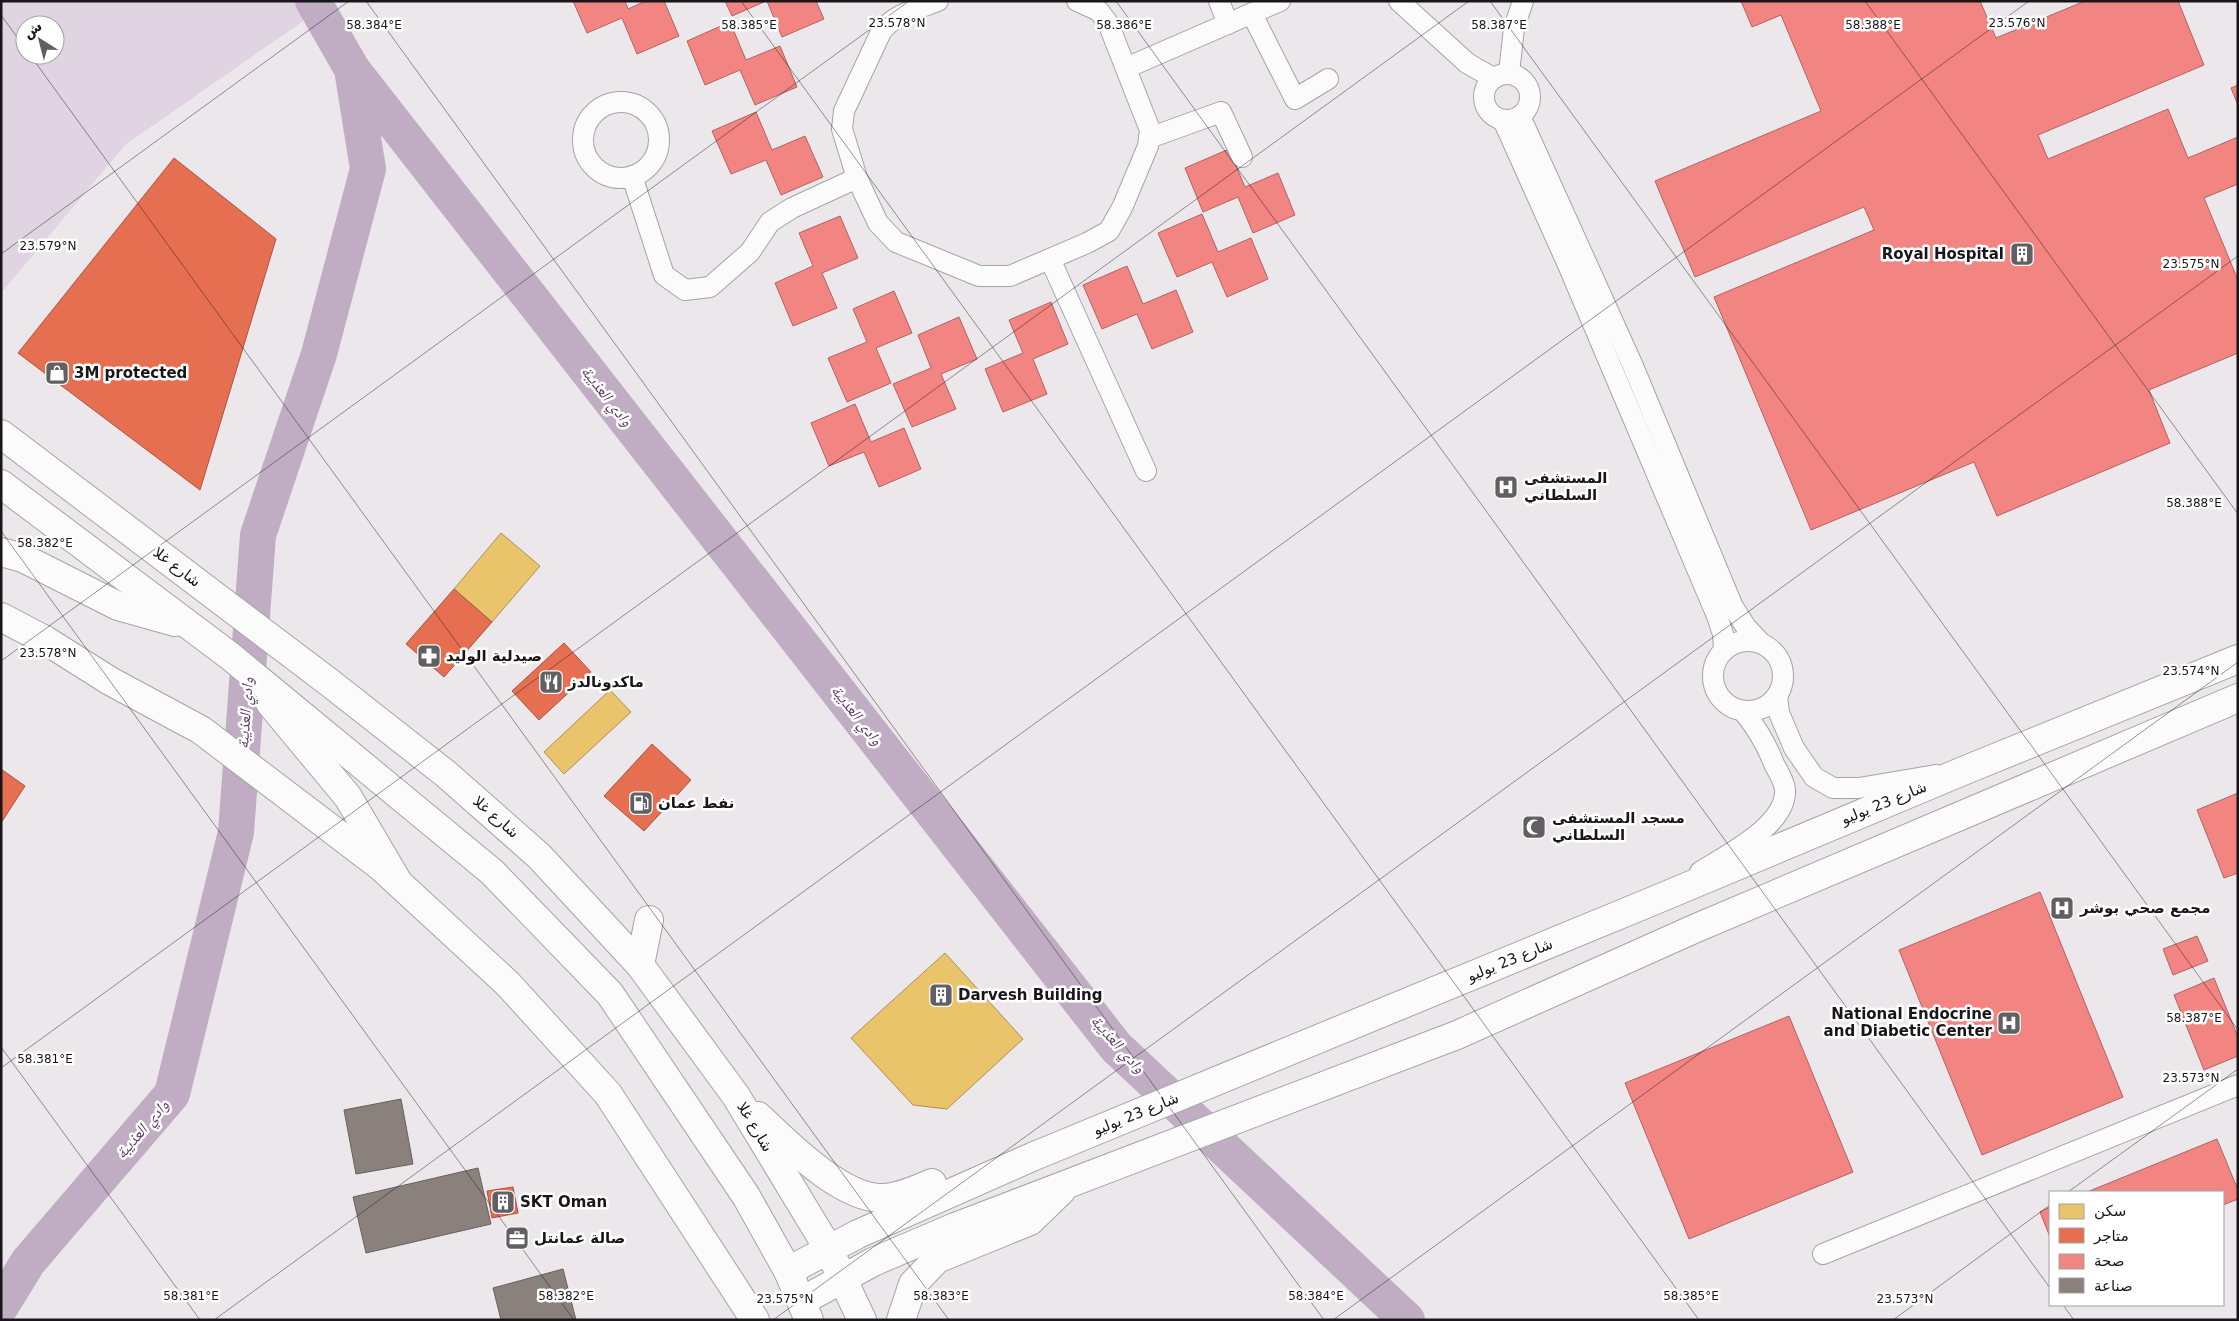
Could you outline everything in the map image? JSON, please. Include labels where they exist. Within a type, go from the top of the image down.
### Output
[{"type":"main road","name":"شارع غلا","points":[[1,434],[323,677],[446,774],[539,856],[640,965],[736,1096],[828,1248],[862,1320]]},
{"type":"main road","points":[[1,484],[230,656],[492,872],[610,994],[746,1196],[788,1271],[806,1310],[843,1278],[873,1262],[955,1227],[1458,1035],[1694,929],[2238,698]]},
{"type":"main road","points":[[1,552],[23,558],[118,606],[190,626]]},
{"type":"main road","points":[[1,617],[45,640],[110,681],[201,730],[380,866],[508,984],[608,1094],[755,1320]]},
{"type":"main road","points":[[1,632],[110,681]]},
{"type":"main road","points":[[230,656],[348,797],[398,882]]},
{"type":"main road","name":"شارع 23 يوليو","points":[[788,1271],[828,1248],[1062,1144],[1653,902],[1963,771],[2238,659]]},
{"type":"main road","points":[[640,965],[649,920]]},
{"type":"main road","points":[[736,1096],[826,1175],[867,1196],[885,1198],[899,1195],[1037,1144],[1062,1144]]},
{"type":"main road","points":[[901,1320],[912,1284],[937,1259],[1030,1220],[1069,1183]]},
{"type":"street","points":[[938,1],[898,16],[888,22],[881,32],[844,110],[842,129],[857,178],[878,223],[896,242],[979,276],[1010,276],[1087,243],[1109,231],[1122,208],[1148,146],[1150,130],[1108,23],[1099,11],[1077,1]]},
{"type":"street","points":[[1219,1],[1228,24]]},
{"type":"street","points":[[1126,68],[1280,1]]},
{"type":"street","points":[[1399,1],[1467,63],[1501,75],[1520,78],[1529,89],[1529,104],[1512,118],[1492,115],[1484,104],[1484,89],[1501,75],[1523,1]]},
{"type":"street","points":[[1252,14],[1295,98],[1328,79]]},
{"type":"street","points":[[1149,138],[1221,112],[1242,157]]},
{"type":"street","points":[[1512,118],[1633,366],[1733,607],[1746,628],[1776,654],[1781,662],[1783,679],[1777,696],[1779,713],[1794,748],[1814,777],[1833,788],[1859,788],[1895,780],[1963,771]]},
{"type":"street","points":[[1512,118],[1572,274],[1717,616],[1723,634],[1724,650]]},
{"type":"street","points":[[632,176],[664,276],[685,290],[710,287],[750,252],[770,222],[792,208],[857,178]]},
{"type":"street","points":[[1050,259],[1146,471]]},
{"type":"street","points":[[1760,642],[1741,641],[1724,650],[1717,658],[1713,668],[1712,679],[1715,689],[1722,700],[1731,707],[1743,711],[1762,708],[1777,696]]},
{"type":"street","points":[[2197,716],[2238,704]]},
{"type":"street","points":[[1653,902],[1764,830],[1783,804],[1785,788],[1755,725],[1743,711]]},
{"type":"street","points":[[1823,1254],[2238,1085]]},
{"type":"shaded area","points":[[1,1],[332,1],[125,145],[1,293]]},
{"type":"building: سكن","points":[[501,533],[540,566],[492,622],[454,589]]},
{"type":"building: سكن","points":[[610,690],[631,712],[564,774],[544,752]]},
{"type":"building: سكن","name":"Darvesh Building","points":[[945,953],[1023,1039],[947,1109],[913,1105],[851,1038]]},
{"type":"building: متاجر","points":[[174,158],[276,239],[200,490],[18,353]]},
{"type":"building: متاجر","points":[[454,589],[492,622],[444,677],[406,644]]},
{"type":"building: متاجر","name":"ماكدونالدز","points":[[564,643],[591,672],[539,720],[512,691]]},
{"type":"building: متاجر","points":[[652,744],[691,780],[644,831],[604,796]]},
{"type":"building: متاجر","points":[[1,769],[25,786],[1,823]]},
{"type":"building: متاجر","name":"SKT Oman","points":[[513,1187],[518,1213],[492,1218],[487,1191]]},
{"type":"building: صحة","points":[[573,1],[625,1],[628,9],[646,1],[664,1],[679,36],[637,54],[622,18],[587,33]]},
{"type":"building: صحة","points":[[725,1],[766,1],[732,16]]},
{"type":"building: صحة","points":[[767,1],[816,1],[824,19],[782,37]]},
{"type":"building: صحة","name":"Royal Hospital","points":[[1741,1],[1980,1],[1996,38],[2085,1],[2178,1],[2204,65],[2038,135],[2048,159],[2168,109],[2188,158],[2238,137],[2238,184],[2204,198],[2238,280],[2238,353],[2149,390],[2170,443],[1997,516],[1974,462],[1811,530],[1714,297],[1874,230],[1864,207],[1695,277],[1655,181],[1821,111],[1781,15],[1752,27]]},
{"type":"building: صحة","points":[[730,22],[746,60],[780,46],[797,87],[755,105],[740,70],[705,85],[687,41]]},
{"type":"building: صحة","points":[[2238,85],[2238,105],[2231,88]]},
{"type":"building: صحة","points":[[756,112],[772,150],[805,136],[823,177],[781,195],[766,160],[731,174],[712,131]]},
{"type":"building: صحة","points":[[1229,149],[1245,187],[1278,173],[1295,215],[1253,233],[1238,197],[1203,212],[1185,168]]},
{"type":"building: صحة","points":[[1202,214],[1218,252],[1251,238],[1268,279],[1227,297],[1212,262],[1177,277],[1158,233]]},
{"type":"building: صحة","points":[[840,216],[858,258],[822,273],[837,308],[793,326],[775,283],[813,266],[799,233]]},
{"type":"building: صحة","points":[[1127,266],[1143,304],[1176,290],[1193,332],[1152,349],[1137,314],[1102,329],[1083,285]]},
{"type":"building: صحة","points":[[894,291],[912,333],[876,348],[891,383],[847,402],[828,358],[867,342],[853,309]]},
{"type":"building: صحة","points":[[1051,302],[1068,344],[1033,359],[1047,394],[1003,412],[985,369],[1023,353],[1009,320]]},
{"type":"building: صحة","points":[[959,317],[977,359],[941,374],[956,409],[912,427],[893,384],[931,368],[918,335]]},
{"type":"building: صحة","points":[[855,404],[871,442],[904,428],[921,469],[879,487],[864,452],[829,466],[811,423]]},
{"type":"building: صحة","points":[[2238,793],[2238,873],[2224,878],[2197,810]]},
{"type":"building: صحة","points":[[2040,892],[2123,1097],[1982,1155],[1899,950]]},
{"type":"building: صحة","points":[[2197,936],[2208,961],[2173,975],[2163,949]]},
{"type":"building: صحة","points":[[2214,978],[2238,1037],[2238,1056],[2204,1070],[2174,995]]},
{"type":"building: صحة","points":[[1789,1016],[1853,1172],[1689,1239],[1625,1083]]},
{"type":"building: صحة","points":[[2217,1139],[2238,1190],[2238,1199],[2224,1205],[2224,1191],[2089,1191]]},
{"type":"building: صحة","points":[[2049,1208],[2049,1234],[2040,1212]]},
{"type":"building: صناعة","points":[[401,1099],[413,1164],[356,1174],[344,1110]]},
{"type":"building: صناعة","points":[[478,1168],[491,1224],[366,1253],[353,1197]]},
{"type":"building: صناعة","points":[[563,1269],[576,1320],[501,1320],[493,1288]]},
{"type":"waterway","name":"وادي العذيبة","points":[[1,1306],[28,1262],[172,1094],[236,832],[258,535],[319,354],[368,169],[352,69],[313,1]]},
{"type":"waterway","name":"وادي العذيبة","points":[[352,69],[1116,1047],[1407,1320]]},
{"type":"place","name":"Royal Hospital","points":[[2022,254]]},
{"type":"place","name":"3M protected","points":[[57,373]]},
{"type":"place","name":"المستشفى السلطاني","points":[[1506,487]]},
{"type":"place","name":"صيدلية الوليد","points":[[429,656]]},
{"type":"place","name":"ماكدونالدز","points":[[551,682]]},
{"type":"place","name":"نفط عمان","points":[[641,803]]},
{"type":"place","name":"مسجد المستشفى السلطاني","points":[[1534,827]]},
{"type":"place","name":"مجمع صحي بوشر","points":[[2062,908]]},
{"type":"place","name":"Darvesh Building","points":[[941,995]]},
{"type":"place","name":"National Endocrine and Diabetic Center","points":[[2009,1023]]},
{"type":"place","name":"SKT Oman","points":[[503,1202]]},
{"type":"place","name":"صالة عمانتل","points":[[517,1238]]}]
